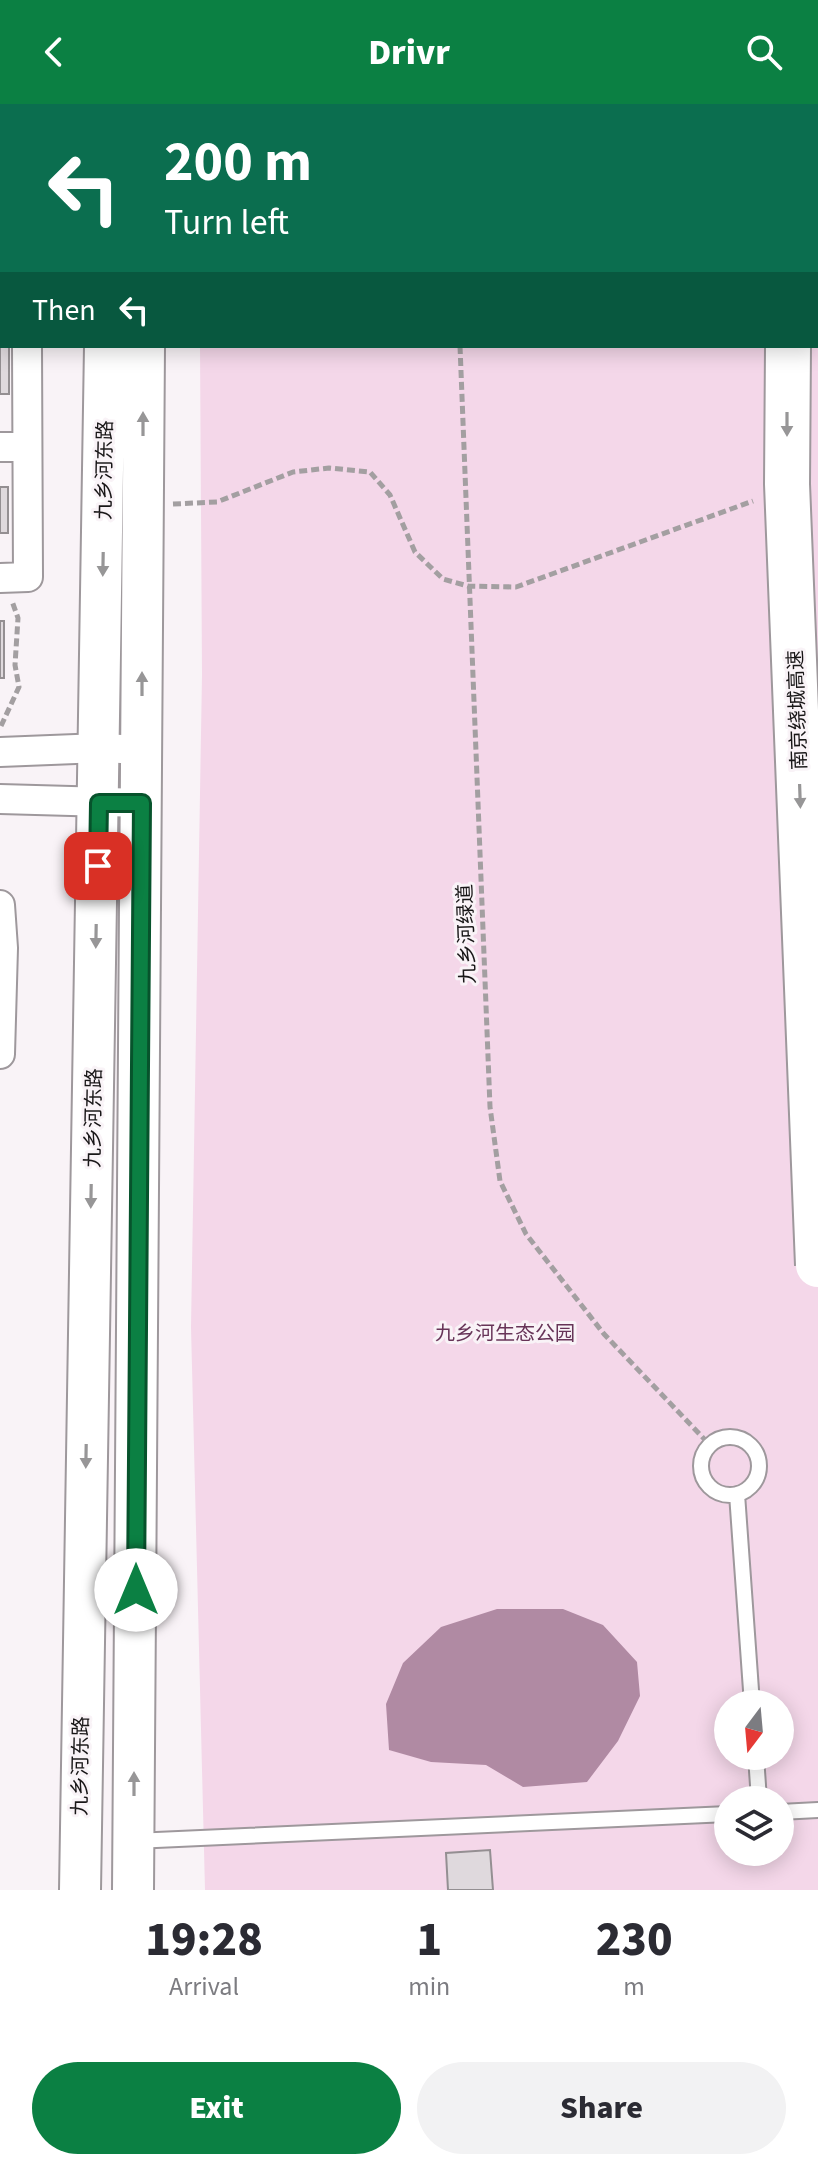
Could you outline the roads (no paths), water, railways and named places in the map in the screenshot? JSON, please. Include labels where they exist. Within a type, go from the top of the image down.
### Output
[{"type":"highway","name":"南京绕城高速","points":[[788,348],[787,484],[818,1265]]},
{"type":"main road","name":"九乡河东路","points":[[80,1890],[101,748],[105,348]]},
{"type":"main road","name":"九乡河东路","points":[[133,1890],[144,348]]},
{"type":"street","points":[[2,578],[28,577],[14,447],[27,348]]},
{"type":"street","points":[[0,752],[101,748],[142,750]]},
{"type":"street","points":[[0,799],[142,803]]},
{"type":"street","points":[[0,905],[0,1054]]},
{"type":"lane","points":[[736,1438],[745,1441],[758,1456],[759,1465],[753,1483],[737,1494],[719,1492],[705,1480],[701,1462],[710,1445],[717,1440],[736,1438]]},
{"type":"lane","points":[[737,1494],[751,1690]]},
{"type":"lane","points":[[794,1811],[818,1810]]},
{"type":"lane","points":[[134,1842],[714,1815]]},
{"type":"park label","name":"九乡河生态公园","points":[[505,1333]]}]
